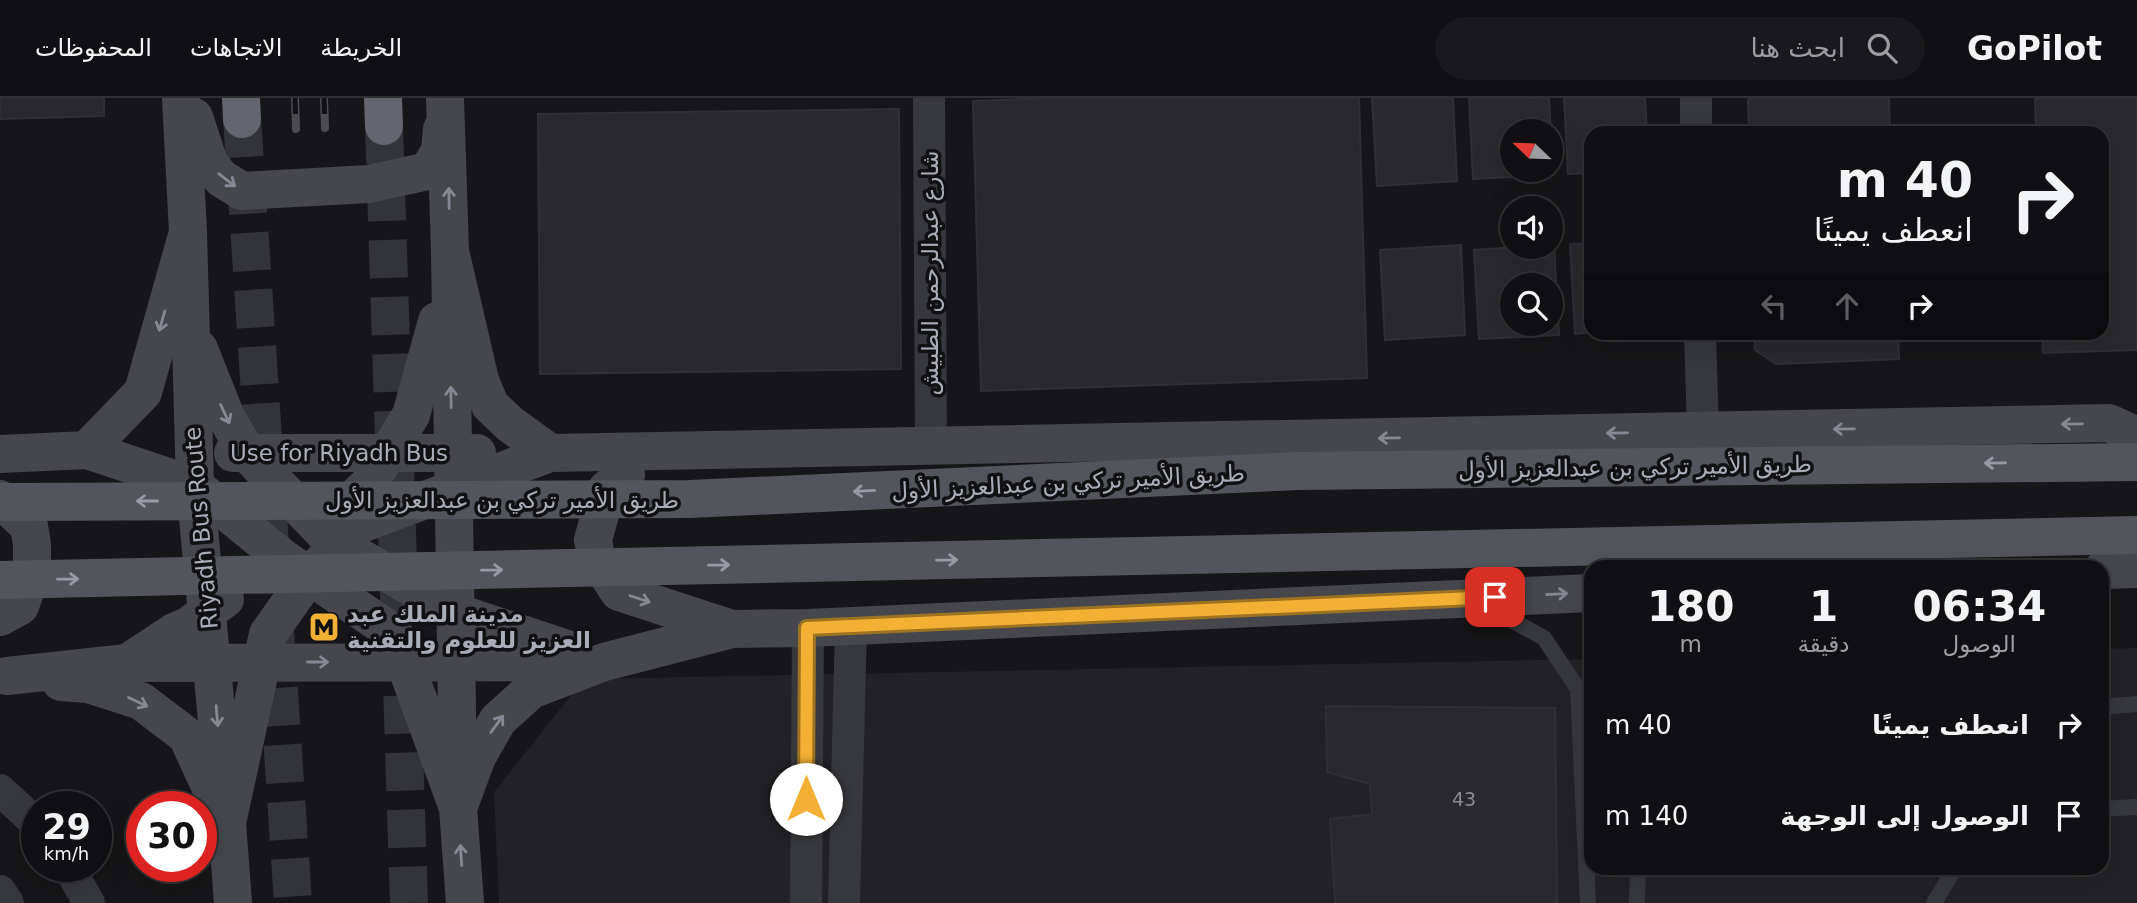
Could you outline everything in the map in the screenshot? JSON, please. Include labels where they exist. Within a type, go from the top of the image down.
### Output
[{"type":"main road","name":"Riyadh Bus Route","points":[[181,98],[188,232],[194,469],[233,903]]},
{"type":"main road","points":[[190,98],[209,163],[221,178],[242,191],[369,184],[428,171],[440,151],[444,98]]},
{"type":"main road","points":[[444,98],[450,251],[458,808],[465,903]]},
{"type":"main road","points":[[87,450],[143,392],[188,232]]},
{"type":"main road","points":[[127,663],[208,611],[296,567],[329,538],[368,485],[411,415],[434,337],[450,251]]},
{"type":"main road","points":[[450,251],[480,380],[490,405],[510,424],[550,453]]},
{"type":"main road","points":[[191,328],[226,417],[247,453],[329,538],[455,612],[604,662]]},
{"type":"main road","points":[[329,538],[356,526],[452,471],[550,453],[1703,431],[2127,427]]},
{"type":"main road","points":[[0,454],[87,450],[194,469],[296,567],[394,633],[458,808]]},
{"type":"main road","points":[[729,450],[631,471],[607,489],[593,540],[596,557],[619,592],[732,629]]},
{"type":"main road","name":"Use for Riyadh Bus","points":[[194,469],[247,453],[388,453],[452,471]]},
{"type":"main road","name":"طريق الأمير تركي بن عبدالعزيز الأول","points":[[0,500],[691,499],[1299,471],[2137,462]]},
{"type":"main road","points":[[0,500],[29,526],[32,572],[20,606],[0,617]]},
{"type":"main road","points":[[0,580],[2137,535]]},
{"type":"main road","points":[[227,823],[268,634],[296,567]]},
{"type":"main road","points":[[2109,570],[2137,569]]},
{"type":"main road","points":[[458,808],[477,757],[498,720],[531,690],[604,662],[732,629],[807,628],[1584,593]]},
{"type":"main road","points":[[4,676],[127,663],[604,662]]},
{"type":"main road","points":[[4,676],[88,684],[141,701],[187,736],[227,823]]},
{"type":"street","name":"شارع عبدالرحمن الطبيش","points":[[929,98],[931,447]]},
{"type":"street","points":[[1696,98],[1696,126]]},
{"type":"street","points":[[1700,340],[1703,431]]},
{"type":"street","points":[[844,903],[851,626]]},
{"type":"street","points":[[806,903],[807,628]]},
{"type":"street","points":[[0,789],[21,809]]},
{"type":"street","points":[[77,882],[89,903]]},
{"type":"street","points":[[0,891],[8,903]]},
{"type":"lane","points":[[1471,598],[1544,638],[1578,689],[1584,765]]},
{"type":"lane","points":[[2109,706],[2137,704]]},
{"type":"lane","points":[[2109,809],[2137,807]]},
{"type":"lane","points":[[1588,875],[1588,903]]},
{"type":"lane","points":[[1637,875],[1637,903]]},
{"type":"lane","points":[[1934,903],[1951,875]]},
{"type":"shaded area","points":[[2137,648],[2137,903],[499,903],[494,792],[584,679],[1584,659],[1584,875],[2109,875],[2109,649]]},
{"type":"building","points":[[0,98],[104,98],[104,116],[0,119]]},
{"type":"building","points":[[1048,98],[1359,98],[1367,378],[981,391],[973,101]]},
{"type":"building","points":[[1372,98],[1453,98],[1457,181],[1377,186]]},
{"type":"building","points":[[1469,98],[1549,98],[1550,119],[1500,119],[1500,178],[1473,179]]},
{"type":"building","points":[[1564,98],[1645,98],[1647,126],[1584,126],[1584,173],[1568,174]]},
{"type":"building","points":[[1889,98],[1890,126],[1749,126],[1748,100]]},
{"type":"building","points":[[2035,98],[2137,98],[2137,350],[2043,353],[2042,340],[2109,340],[2109,126],[2036,126]]},
{"type":"building","points":[[899,109],[901,369],[540,374],[538,114]]},
{"type":"building","points":[[1584,243],[1584,333],[1575,334],[1570,244]]},
{"type":"building","points":[[1461,245],[1465,335],[1385,340],[1380,250]]},
{"type":"building","points":[[1500,248],[1500,259],[1555,259],[1556,273],[1500,273],[1500,336],[1539,336],[1479,339],[1474,250]]},
{"type":"building","points":[[1754,340],[1898,340],[1899,359],[1776,364],[1755,350]]},
{"type":"building","points":[[1326,706],[1555,708],[1557,903],[1335,903],[1330,819],[1372,814],[1370,784],[1327,772]]},
{"type":"tunnel","points":[[242,119],[272,575]]},
{"type":"tunnel","points":[[384,126],[409,903]]},
{"type":"tunnel","points":[[275,631],[293,903]]},
{"type":"railway","points":[[295,98],[296,129]]},
{"type":"railway","points":[[324,98],[325,128]]},
{"type":"place","name":"مدينة الملك عبد العزيز للعلوم والتقنية","points":[[324,627]]},
{"type":"route","points":[[806,799],[807,628],[1495,597]]}]
